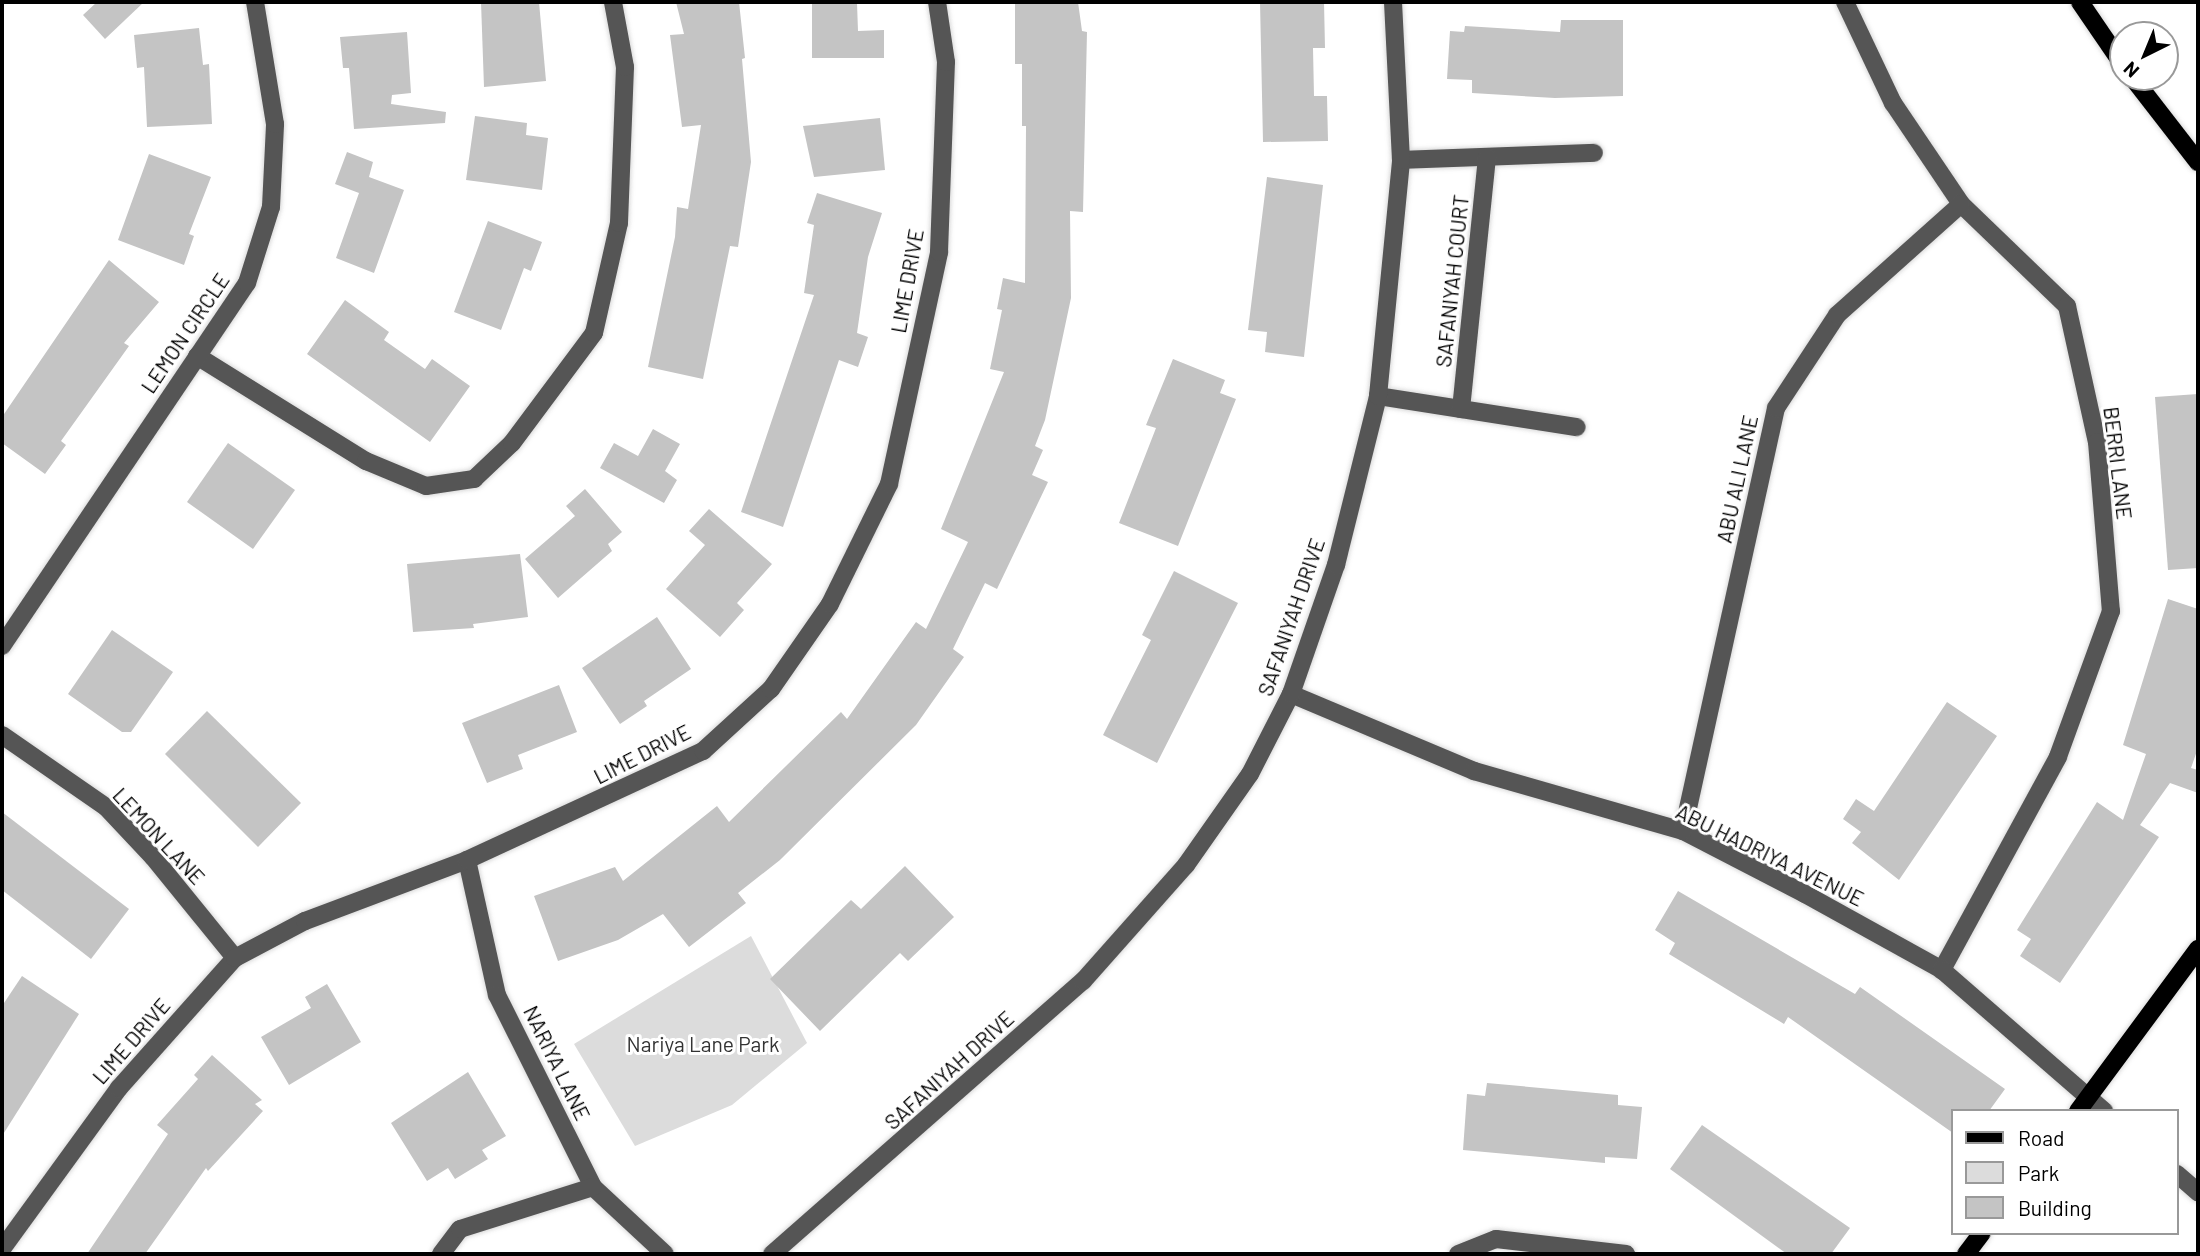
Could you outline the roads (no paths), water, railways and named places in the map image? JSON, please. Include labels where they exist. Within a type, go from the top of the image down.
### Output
[{"type":"main road","points":[[2080,2],[2109,44]]},
{"type":"main road","points":[[2143,91],[2198,162]]},
{"type":"main road","points":[[2083,1104],[2198,949]]},
{"type":"main road","points":[[1966,1254],[1980,1235]]},
{"type":"street","name":"LEMON CIRCLE","points":[[2,646],[247,283],[271,207],[275,124],[255,2]]},
{"type":"street","points":[[197,356],[366,461],[426,486],[474,479],[512,443],[594,333],[619,223],[625,67],[613,2]]},
{"type":"street","name":"LIME DRIVE","points":[[2,1249],[119,1088],[234,958],[305,922],[467,860],[704,751],[771,689],[830,604],[889,484],[939,253],[946,62],[937,2]]},
{"type":"street","name":"SAFANIYAH DRIVE","points":[[772,1254],[1083,981],[1186,865],[1250,774],[1292,694],[1336,565],[1378,396],[1401,160],[1393,2]]},
{"type":"street","name":"BERRI LANE","points":[[1845,2],[1893,103],[1961,204],[2067,306],[2097,442],[2111,611],[2057,757],[1942,971]]},
{"type":"street","points":[[1401,160],[1594,153]]},
{"type":"street","name":"SAFANIYAH COURT","points":[[1461,409],[1487,157]]},
{"type":"street","name":"ABU ALI LANE","points":[[1682,831],[1776,408],[1837,315],[1961,204]]},
{"type":"street","points":[[1378,396],[1577,427]]},
{"type":"street","name":"ABU HADRIYA AVENUE","points":[[1292,694],[1474,771],[1682,831],[1942,971],[2083,1104]]},
{"type":"street","name":"LEMON LANE","points":[[2,734],[106,807],[153,857],[234,958]]},
{"type":"street","name":"NARIYA LANE","points":[[467,860],[497,995],[593,1187],[665,1254]]},
{"type":"street","points":[[2179,1176],[2198,1192]]},
{"type":"street","points":[[441,1254],[460,1229],[593,1187]]},
{"type":"street","points":[[1458,1254],[1496,1239],[1626,1254]]},
{"type":"park label","name":"Nariya Lane Park","points":[[703,1044]]}]
